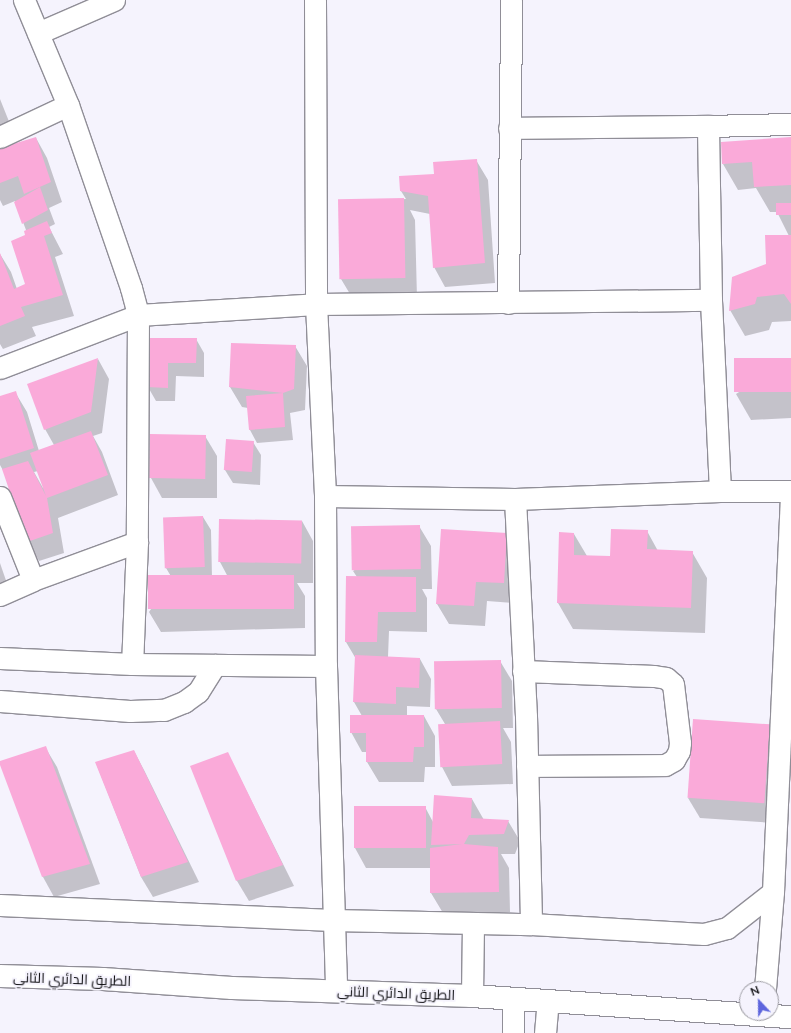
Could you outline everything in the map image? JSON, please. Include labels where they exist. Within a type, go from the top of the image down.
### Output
[{"type":"main road","name":"الطريق الدائري الثاني","points":[[0,976],[472,996],[513,1000],[739,1013]]},
{"type":"main road","name":"الطريق الدائري الثاني","points":[[779,1016],[791,1017]]},
{"type":"street","points":[[24,0],[68,105],[131,288],[138,315],[137,542],[132,664]]},
{"type":"street","points":[[38,33],[114,0]]},
{"type":"street","points":[[315,0],[316,304],[325,496],[326,666],[332,920],[336,991]]},
{"type":"street","points":[[508,303],[511,0]]},
{"type":"street","points":[[0,137],[68,105]]},
{"type":"street","points":[[509,128],[791,124]]},
{"type":"street","points":[[708,126],[711,300],[720,491]]},
{"type":"street","points":[[0,368],[138,315],[316,304],[711,300]]},
{"type":"street","points":[[325,496],[514,499],[720,491],[791,491],[773,892],[766,981]]},
{"type":"street","points":[[0,497],[33,580]]},
{"type":"street","points":[[514,499],[527,766],[531,924]]},
{"type":"street","points":[[0,595],[33,580],[137,542]]},
{"type":"street","points":[[0,658],[132,664],[326,666]]},
{"type":"street","points":[[0,700],[130,711],[164,710],[184,702],[198,692],[215,665]]},
{"type":"street","points":[[523,671],[654,676],[666,678],[673,684],[680,743],[679,752],[674,760],[665,765],[527,766]]},
{"type":"street","points":[[0,905],[332,920],[531,924],[704,934],[727,928],[773,892]]},
{"type":"street","points":[[472,996],[473,923]]},
{"type":"street","points":[[513,1000],[513,1033]]},
{"type":"street","points":[[546,1033],[548,1001]]},
{"type":"building","points":[[36,137],[51,182],[24,194],[18,176],[0,183],[0,148]]},
{"type":"building","points":[[791,137],[791,185],[754,187],[752,162],[722,164],[721,142]]},
{"type":"building","points":[[477,159],[485,263],[433,268],[428,196],[400,191],[399,176],[434,174],[433,162]]},
{"type":"building","points":[[40,187],[48,210],[22,224],[14,202]]},
{"type":"building","points":[[404,198],[405,278],[339,279],[338,199]]},
{"type":"building","points":[[776,203],[791,203],[791,215],[776,215]]},
{"type":"building","points":[[47,221],[52,233],[44,236],[63,295],[21,307],[25,316],[0,326],[0,253],[14,289],[25,284],[11,241],[25,235],[24,231]]},
{"type":"building","points":[[765,235],[791,235],[791,304],[784,294],[757,297],[755,304],[729,311],[732,277],[766,264]]},
{"type":"building","points":[[148,338],[197,338],[196,363],[168,363],[168,388],[147,387]]},
{"type":"building","points":[[231,343],[296,345],[294,389],[283,393],[229,387]]},
{"type":"building","points":[[98,358],[91,412],[44,430],[27,384]]},
{"type":"building","points":[[734,358],[791,358],[791,392],[734,392]]},
{"type":"building","points":[[16,391],[34,448],[0,459],[0,396]]},
{"type":"building","points":[[283,393],[285,427],[249,430],[246,396]]},
{"type":"building","points":[[91,431],[108,475],[47,498],[53,533],[27,542],[2,469],[28,461],[46,496],[30,453]]},
{"type":"building","points":[[150,434],[206,435],[205,479],[149,478]]},
{"type":"building","points":[[226,439],[254,441],[252,472],[224,470]]},
{"type":"building","points":[[203,516],[205,567],[165,568],[163,517]]},
{"type":"building","points":[[219,519],[302,520],[301,563],[218,562]]},
{"type":"building","points":[[420,525],[421,569],[352,570],[351,526]]},
{"type":"building","points":[[441,529],[507,533],[504,583],[476,582],[474,606],[436,604]]},
{"type":"building","points":[[611,529],[648,530],[647,549],[693,551],[691,608],[557,603],[559,532],[574,533],[574,555],[610,556]]},
{"type":"building","points":[[148,575],[294,575],[294,609],[148,609]]},
{"type":"building","points":[[346,576],[416,577],[416,612],[378,612],[377,642],[345,642]]},
{"type":"building","points":[[355,655],[420,658],[419,688],[396,687],[396,704],[353,702]]},
{"type":"building","points":[[501,660],[502,708],[435,709],[434,661]]},
{"type":"building","points":[[350,715],[424,715],[424,747],[414,747],[413,762],[366,762],[366,733],[350,733]]},
{"type":"building","points":[[693,719],[770,724],[764,803],[687,798]]},
{"type":"building","points":[[500,721],[502,764],[440,767],[438,724]]},
{"type":"building","points":[[46,746],[90,864],[42,877],[0,765],[0,761]]},
{"type":"building","points":[[134,750],[188,862],[141,877],[95,762]]},
{"type":"building","points":[[228,752],[283,865],[236,881],[190,766]]},
{"type":"building","points":[[434,795],[472,798],[471,818],[509,820],[504,834],[469,835],[464,844],[498,847],[499,892],[430,893],[430,848],[462,844],[431,845]]},
{"type":"building","points":[[354,806],[426,806],[426,848],[354,848]]}]
